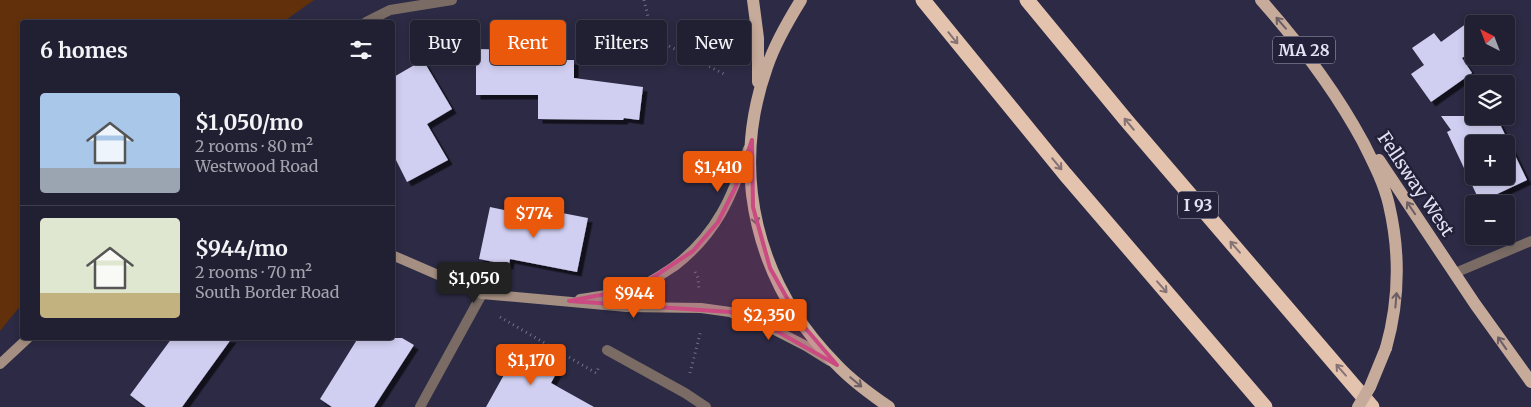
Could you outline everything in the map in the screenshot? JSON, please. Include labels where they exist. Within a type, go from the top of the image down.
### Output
[{"type":"highway","points":[[923,0],[1065,174],[1265,407]]},
{"type":"highway","name":"I 93","points":[[1027,0],[1126,120],[1372,407]]},
{"type":"main road","points":[[753,0],[758,38],[758,99]]},
{"type":"main road","points":[[802,0],[777,43],[767,66],[758,99],[752,140],[750,185],[757,228],[768,261],[789,305],[801,323],[837,366]]},
{"type":"main road","name":"MA 28","points":[[1261,0],[1309,57],[1341,104]]},
{"type":"main road","points":[[1341,104],[1372,160],[1383,185],[1389,205],[1397,258],[1394,316],[1386,348],[1370,387],[1358,407]]},
{"type":"main road","name":"Fellsway West","points":[[1341,104],[1496,335],[1531,382]]},
{"type":"main road","points":[[569,301],[636,288],[665,273],[693,251],[718,222],[735,188],[752,140]]},
{"type":"main road","points":[[395,256],[482,294],[627,307],[701,308],[730,312],[798,341],[837,366],[888,407]]},
{"type":"main road","points":[[0,364],[26,340]]},
{"type":"street","points":[[370,20],[390,10],[452,0]]},
{"type":"street","points":[[1455,273],[1531,241]]},
{"type":"street","points":[[420,407],[482,294]]},
{"type":"street","points":[[607,350],[685,393],[706,407]]},
{"type":"path","points":[[644,0],[650,25],[662,42],[726,75]]},
{"type":"path","points":[[692,268],[698,278],[700,295]]},
{"type":"path","points":[[500,317],[596,373],[607,350]]},
{"type":"path","points":[[685,393],[701,330]]},
{"type":"highlighted area","points":[[752,140],[753,207],[770,268],[801,323],[837,365],[771,328],[730,312],[569,301],[637,288],[693,251],[718,222],[735,188]]},
{"type":"shaded area","points":[[0,0],[314,0],[286,20],[20,20],[20,306],[0,331]]},
{"type":"building","points":[[1465,25],[1465,56],[1462,58],[1472,73],[1465,75],[1465,78],[1431,102],[1411,74],[1424,65],[1412,48],[1434,33],[1441,42]]},
{"type":"building","points":[[480,49],[490,49],[490,65],[566,65],[566,60],[574,60],[574,78],[643,87],[639,120],[624,118],[623,120],[538,119],[538,95],[476,95],[476,65],[480,65]]},
{"type":"building","points":[[414,65],[426,65],[452,109],[427,124],[448,160],[407,182],[395,158],[395,76]]},
{"type":"building","points":[[1441,116],[1465,116],[1465,125],[1500,125],[1505,135],[1465,135],[1465,170],[1447,132],[1451,130]]},
{"type":"building","points":[[1515,155],[1527,180],[1495,195],[1477,195],[1472,185],[1515,185]]},
{"type":"building","points":[[490,207],[555,221],[557,212],[588,218],[577,272],[510,259],[509,265],[479,259]]},
{"type":"building","points":[[395,338],[402,338],[414,345],[374,407],[332,407],[320,399],[357,340],[395,340]]},
{"type":"building","points":[[171,340],[231,340],[182,407],[146,407],[130,395]]},
{"type":"building","points":[[519,348],[558,370],[551,383],[594,407],[486,407]]}]
